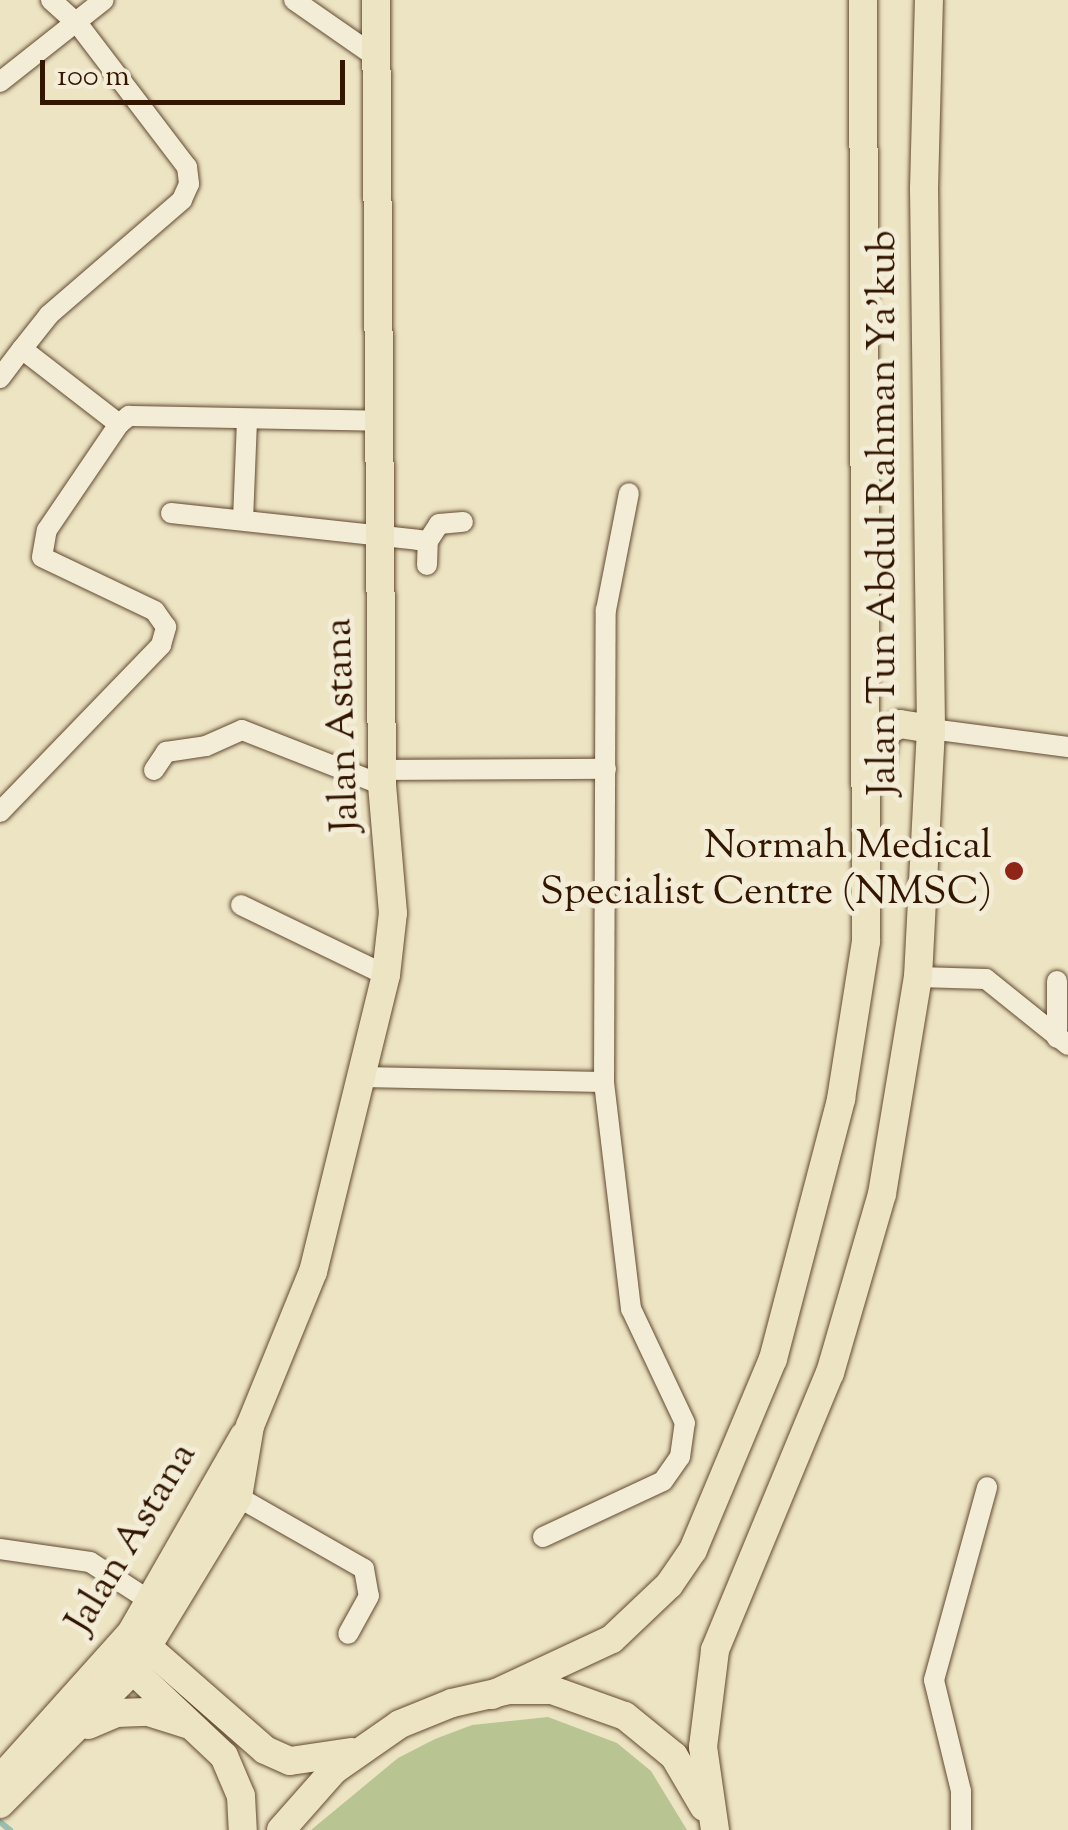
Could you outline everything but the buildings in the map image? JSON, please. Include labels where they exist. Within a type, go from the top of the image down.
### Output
[{"type":"main road","name":"Jalan Astana","points":[[0,1779],[132,1651],[150,1601],[213,1481],[250,1426],[313,1272],[386,976],[393,913],[383,777],[376,0]]},
{"type":"main road","name":"Jalan Tun Abdul Rahman Ya'kub","points":[[492,1695],[612,1639],[670,1586],[693,1550],[773,1359],[841,1099],[866,942],[862,0]]},
{"type":"main road","name":"Jalan Tun Abdul Rahman Ya'kub","points":[[714,1830],[703,1747],[715,1650],[830,1373],[882,1194],[918,977],[931,729],[924,189],[929,0]]},
{"type":"main road","points":[[866,942],[874,906],[879,750],[886,732],[900,724],[931,729]]},
{"type":"main road","name":"Jalan Astana","points":[[0,1804],[78,1729],[132,1651],[198,1571],[238,1497],[250,1426]]},
{"type":"main road","points":[[190,1690],[174,1640],[176,1621],[198,1571]]},
{"type":"main road","points":[[132,1651],[190,1690],[265,1750],[290,1761],[357,1751]]},
{"type":"main road","points":[[132,1651],[201,1728],[236,1778],[243,1830]]},
{"type":"main road","points":[[282,1830],[357,1751],[425,1712],[492,1695],[552,1690],[625,1716],[674,1756],[714,1830]]},
{"type":"main road","points":[[78,1729],[116,1713],[148,1712],[201,1728]]},
{"type":"street","points":[[0,378],[49,314],[182,200],[188,184],[187,167],[78,24],[51,0]]},
{"type":"street","points":[[0,82],[104,0]]},
{"type":"street","points":[[294,0],[376,57]]},
{"type":"street","points":[[22,349],[119,424]]},
{"type":"street","points":[[0,812],[161,645],[166,627],[155,611],[42,557],[47,530],[119,424],[129,416],[382,421]]},
{"type":"street","points":[[243,520],[248,418]]},
{"type":"street","points":[[542,1538],[664,1481],[682,1440],[684,1423],[631,1309],[604,1082],[606,610],[629,493]]},
{"type":"street","points":[[170,513],[379,538],[428,540]]},
{"type":"street","points":[[427,565],[428,540],[440,524],[462,522]]},
{"type":"street","points":[[931,729],[1068,747]]},
{"type":"street","points":[[154,770],[166,752],[206,746],[242,730],[383,777],[606,769]]},
{"type":"street","points":[[242,905],[386,976]]},
{"type":"street","points":[[918,977],[986,979],[1062,1041]]},
{"type":"street","points":[[1057,981],[1062,1041]]},
{"type":"street","points":[[361,1076],[604,1082]]},
{"type":"street","points":[[961,1830],[961,1791],[934,1680],[987,1486]]},
{"type":"street","points":[[238,1497],[364,1570],[370,1596],[348,1634]]},
{"type":"street","points":[[0,1549],[90,1562],[150,1601]]},
{"type":"green space","points":[[548,1717],[617,1743],[651,1771],[687,1830],[311,1830],[398,1758],[435,1739],[472,1725]]},
{"type":"waterway","points":[[0,1822],[10,1830]]},
{"type":"place","name":"Normah Medical Specialist Centre (NMSC)","points":[[1014,871]]}]
